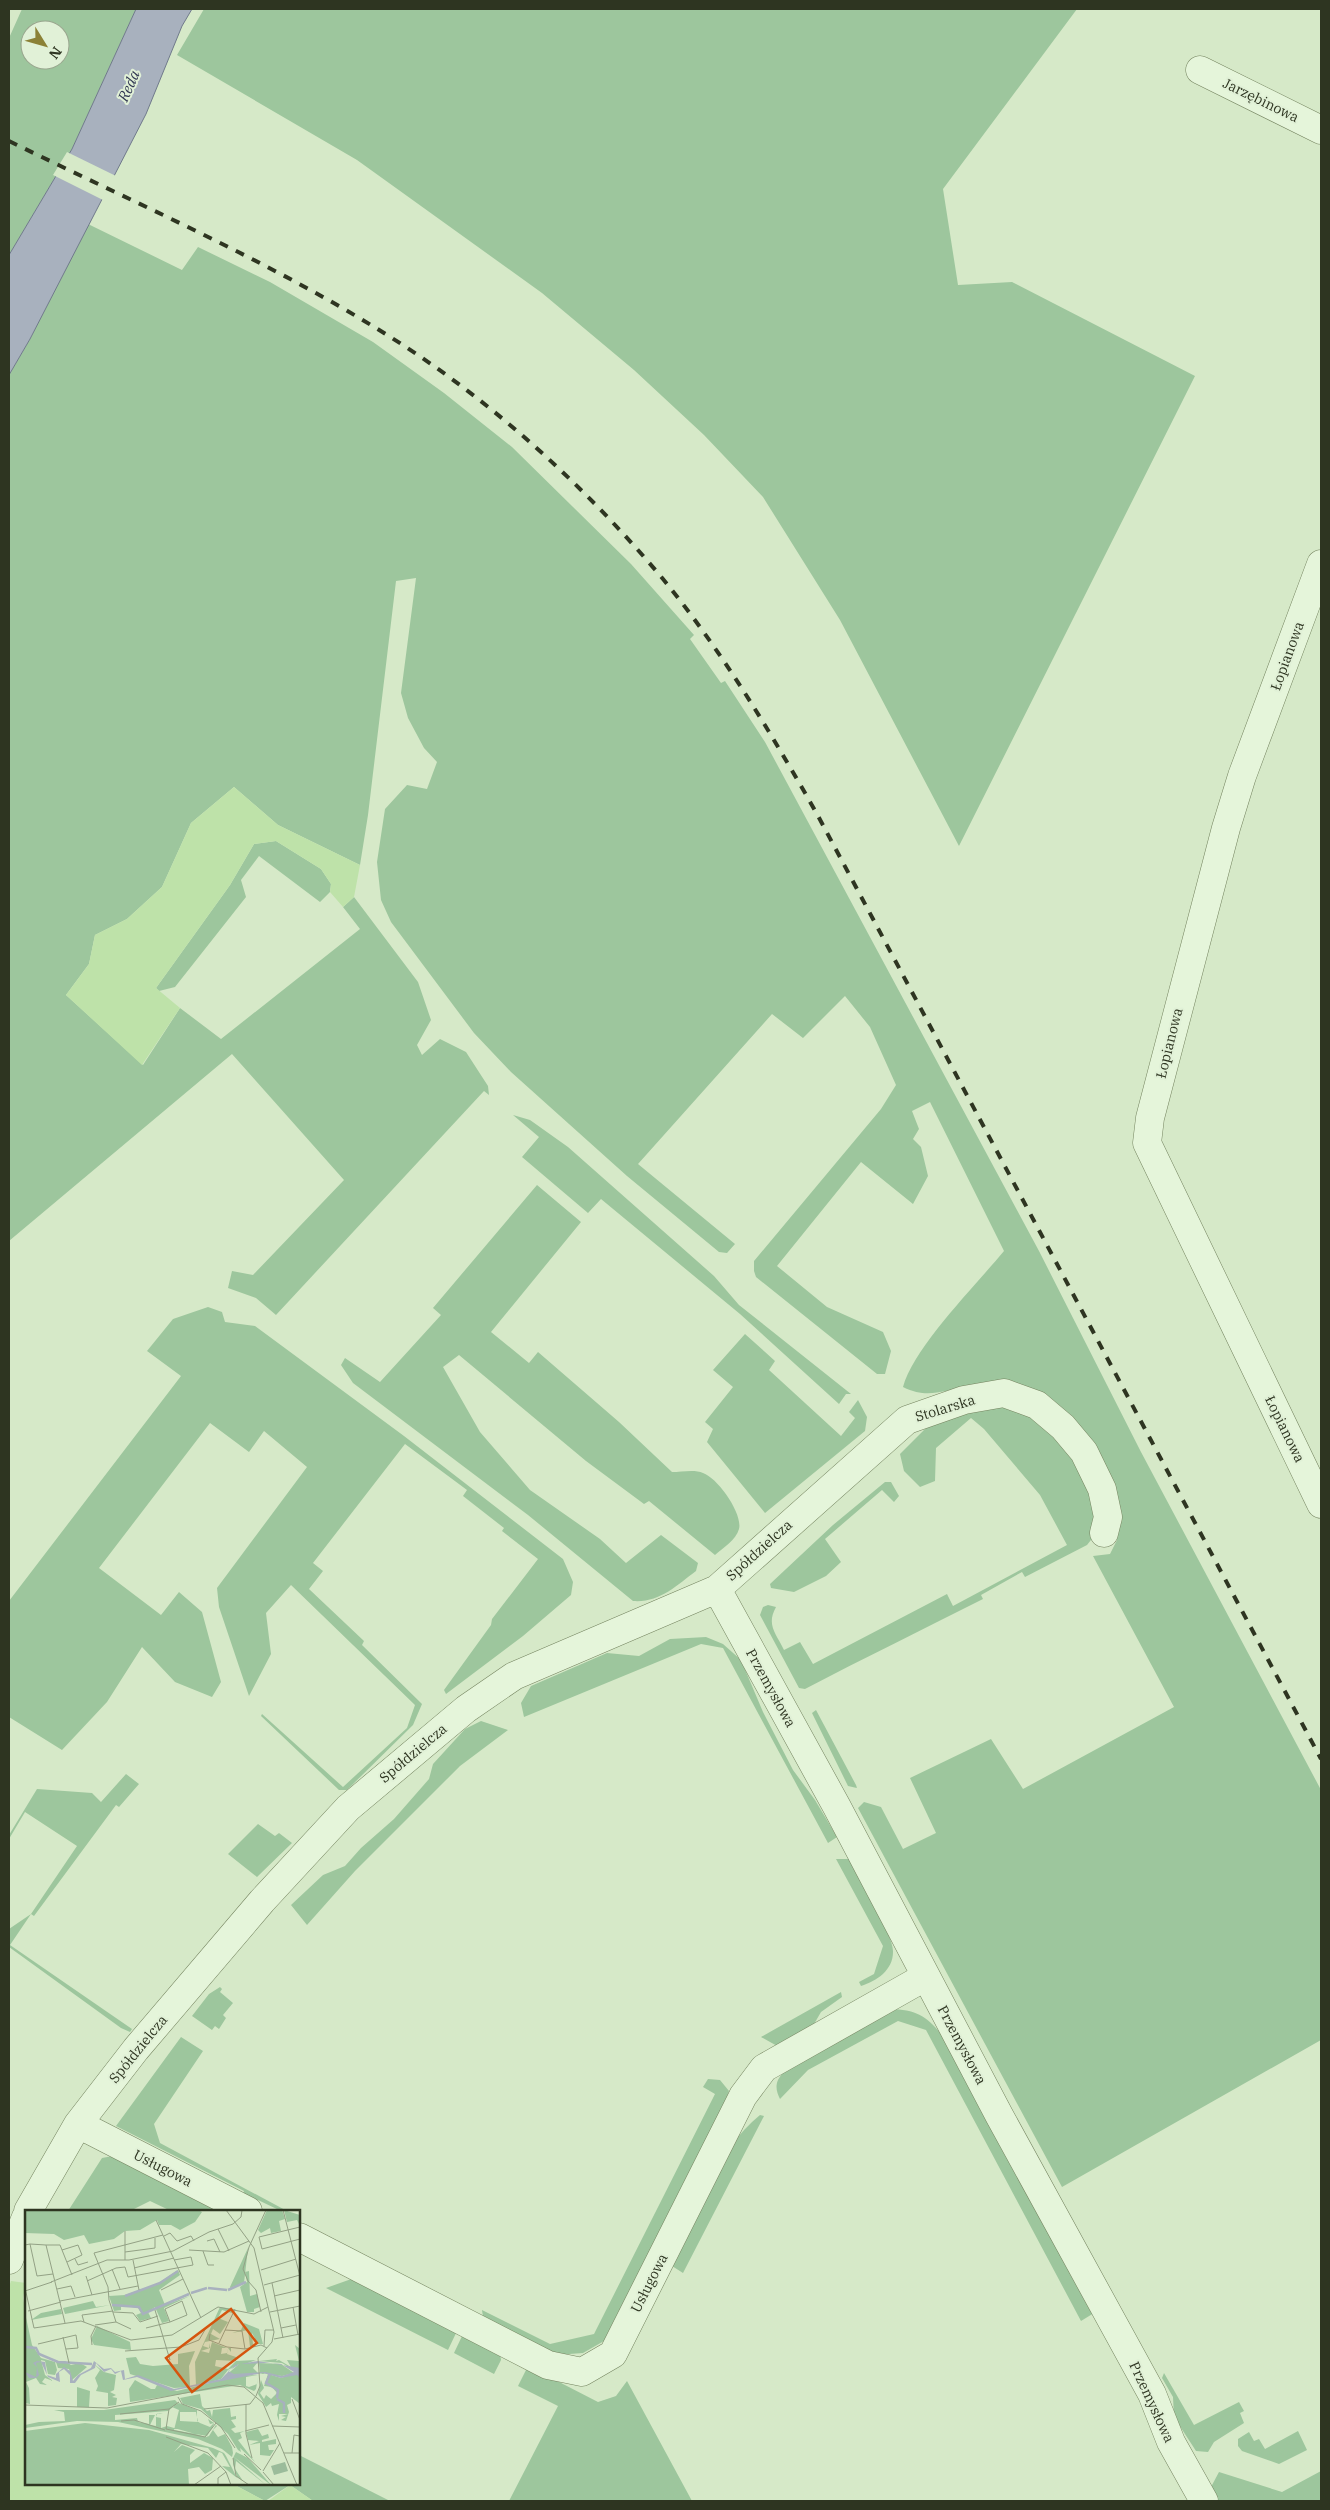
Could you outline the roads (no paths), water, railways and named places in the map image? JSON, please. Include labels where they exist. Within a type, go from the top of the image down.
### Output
[{"type":"street","name":"Jarzębinowa","points":[[1200,70],[1321,130]]},
{"type":"street","name":"Łopianowa","points":[[1321,564],[1242,776],[1226,828],[1153,1109],[1147,1143],[1321,1504]]},
{"type":"street","name":"Stolarska","points":[[907,1420],[964,1400],[1004,1393],[1037,1405],[1063,1427],[1087,1460],[1102,1489],[1108,1517],[1104,1534]]},
{"type":"street","name":"Spółdzielcza","points":[[29,2210],[78,2124],[173,2005],[262,1900],[348,1808],[466,1709],[514,1676],[717,1589],[907,1420]]},
{"type":"street","name":"Przemysłowa","points":[[717,1589],[837,1807],[925,1976],[1152,2394],[1171,2442],[1204,2501]]},
{"type":"street","name":"Usługowa","points":[[300,2238],[548,2365],[582,2372],[613,2354],[743,2096],[764,2068],[925,1976]]},
{"type":"street","name":"Usługowa","points":[[78,2124],[246,2210]]},
{"type":"street","points":[[9,2260],[25,2219]]},
{"type":"water","name":"Reda","points":[[136,9],[192,9],[182,26],[146,114],[30,339],[9,375],[9,255],[72,149]]},
{"type":"railway","points":[[9,141],[199,232],[293,280],[423,358],[498,415],[568,477],[633,544],[685,606],[745,693],[817,814],[1321,1759]]}]
